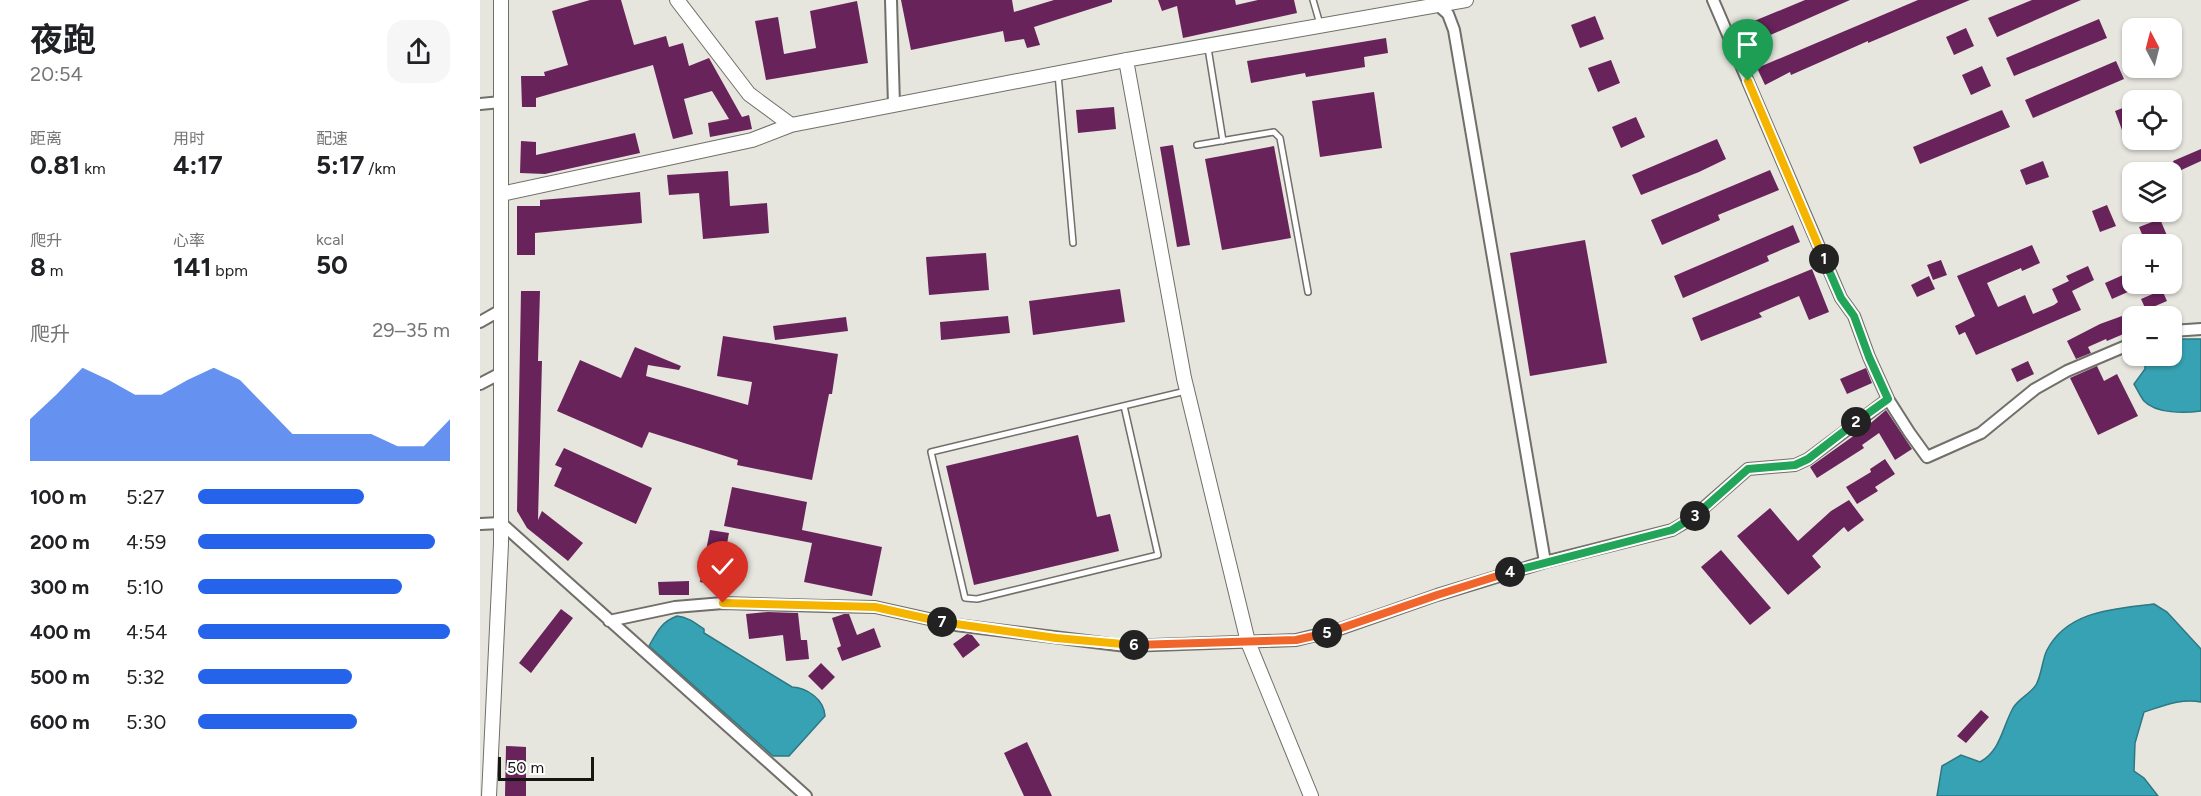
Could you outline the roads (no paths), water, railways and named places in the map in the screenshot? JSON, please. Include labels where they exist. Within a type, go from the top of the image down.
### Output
[{"type":"street","points":[[489,796],[501,523],[501,0]]},
{"type":"street","points":[[677,0],[749,94],[791,125]]},
{"type":"street","points":[[891,0],[894,105]]},
{"type":"street","points":[[501,194],[752,140],[791,125],[1438,2],[1466,0]]},
{"type":"street","points":[[1713,0],[1828,270],[1841,298],[1854,316],[1888,399],[1927,457],[1981,433],[2035,389],[2067,371],[2122,348]]},
{"type":"street","points":[[1438,2],[1448,14],[1455,30],[1545,562]]},
{"type":"street","points":[[1126,60],[1187,391],[1248,642],[1311,796]]},
{"type":"street","points":[[480,104],[501,102]]},
{"type":"street","points":[[480,322],[501,310]]},
{"type":"street","points":[[2182,330],[2201,329]]},
{"type":"street","points":[[480,384],[501,373]]},
{"type":"street","points":[[609,621],[675,607],[723,603],[875,607],[957,625],[1126,646],[1296,640],[1337,630],[1437,595],[1545,562],[1672,530],[1691,519],[1748,469],[1795,465],[1808,459],[1888,399]]},
{"type":"street","points":[[480,524],[501,523],[806,796]]},
{"type":"lane","points":[[1313,0],[1320,26]]},
{"type":"lane","points":[[1207,46],[1223,141]]},
{"type":"lane","points":[[1058,74],[1073,243]]},
{"type":"lane","points":[[1197,145],[1274,132],[1280,138],[1308,292]]},
{"type":"lane","points":[[1124,406],[1158,555],[978,599],[965,598],[931,452],[1124,406],[1187,391]]},
{"type":"water","points":[[2182,339],[2201,339],[2201,411],[2179,412],[2149,405],[2134,384],[2145,366],[2182,366]]},
{"type":"water","points":[[2154,604],[2167,612],[2201,649],[2201,702],[2179,702],[2144,712],[2135,743],[2134,771],[2144,778],[2158,796],[1937,796],[1942,766],[1961,755],[1980,762],[1997,745],[2013,708],[2036,685],[2047,650],[2067,627],[2080,619],[2109,610]]},
{"type":"water","points":[[677,616],[704,629],[704,633],[792,687],[809,692],[822,704],[825,716],[789,756],[773,756],[649,646],[663,624]]}]
